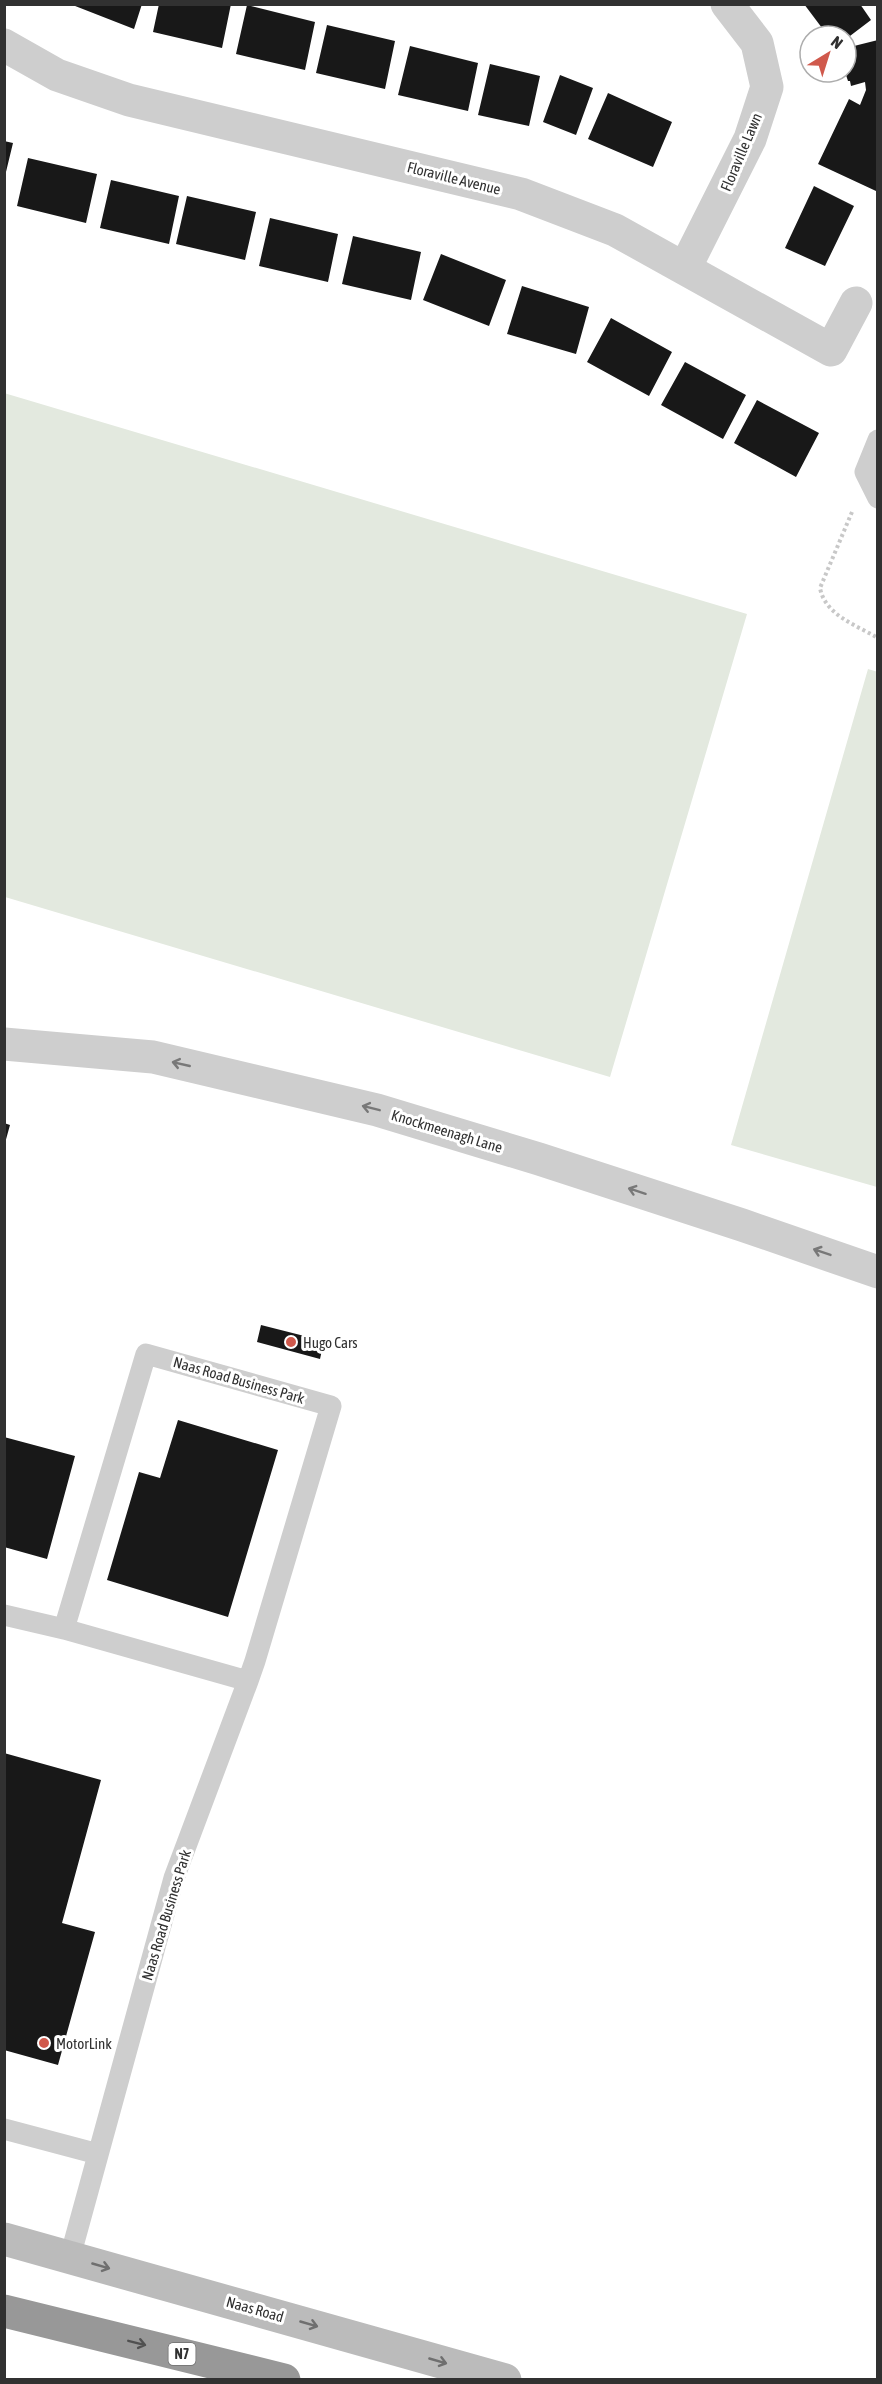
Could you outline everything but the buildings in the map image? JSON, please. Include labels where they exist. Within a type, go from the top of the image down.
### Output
[{"type":"highway","name":"N7","points":[[4,2304],[81,2329]]},
{"type":"highway","name":"N7","points":[[4,2311],[284,2379]]},
{"type":"main road","name":"Naas Road","points":[[4,2239],[505,2379]]},
{"type":"street","name":"Floraville Lawn","points":[[685,268],[750,139],[767,87],[757,43],[727,4]]},
{"type":"street","name":"Floraville Avenue","points":[[4,45],[57,75],[129,100],[521,194],[615,230],[831,350],[856,303]]},
{"type":"street","name":"Knockmeenagh Lane","points":[[4,1044],[153,1057],[376,1110],[742,1224],[878,1272]]},
{"type":"lane","points":[[878,440],[865,472],[878,498]]},
{"type":"lane","name":"Naas Road Business Park","points":[[64,1629],[146,1354],[331,1406],[248,1681],[174,1878],[70,2257]]},
{"type":"lane","points":[[4,1615],[64,1629],[248,1681]]},
{"type":"lane","points":[[4,2129],[98,2154]]},
{"type":"path","points":[[878,498],[856,501],[820,588],[822,600],[832,611],[878,638]]},
{"type":"shaded area","points":[[4,393],[747,614],[610,1077],[5,897]]},
{"type":"shaded area","points":[[868,669],[878,672],[877,1187],[731,1145]]},
{"type":"place","name":"Hugo Cars","points":[[291,1342]]},
{"type":"place","name":"MotorLink","points":[[44,2043]]}]
